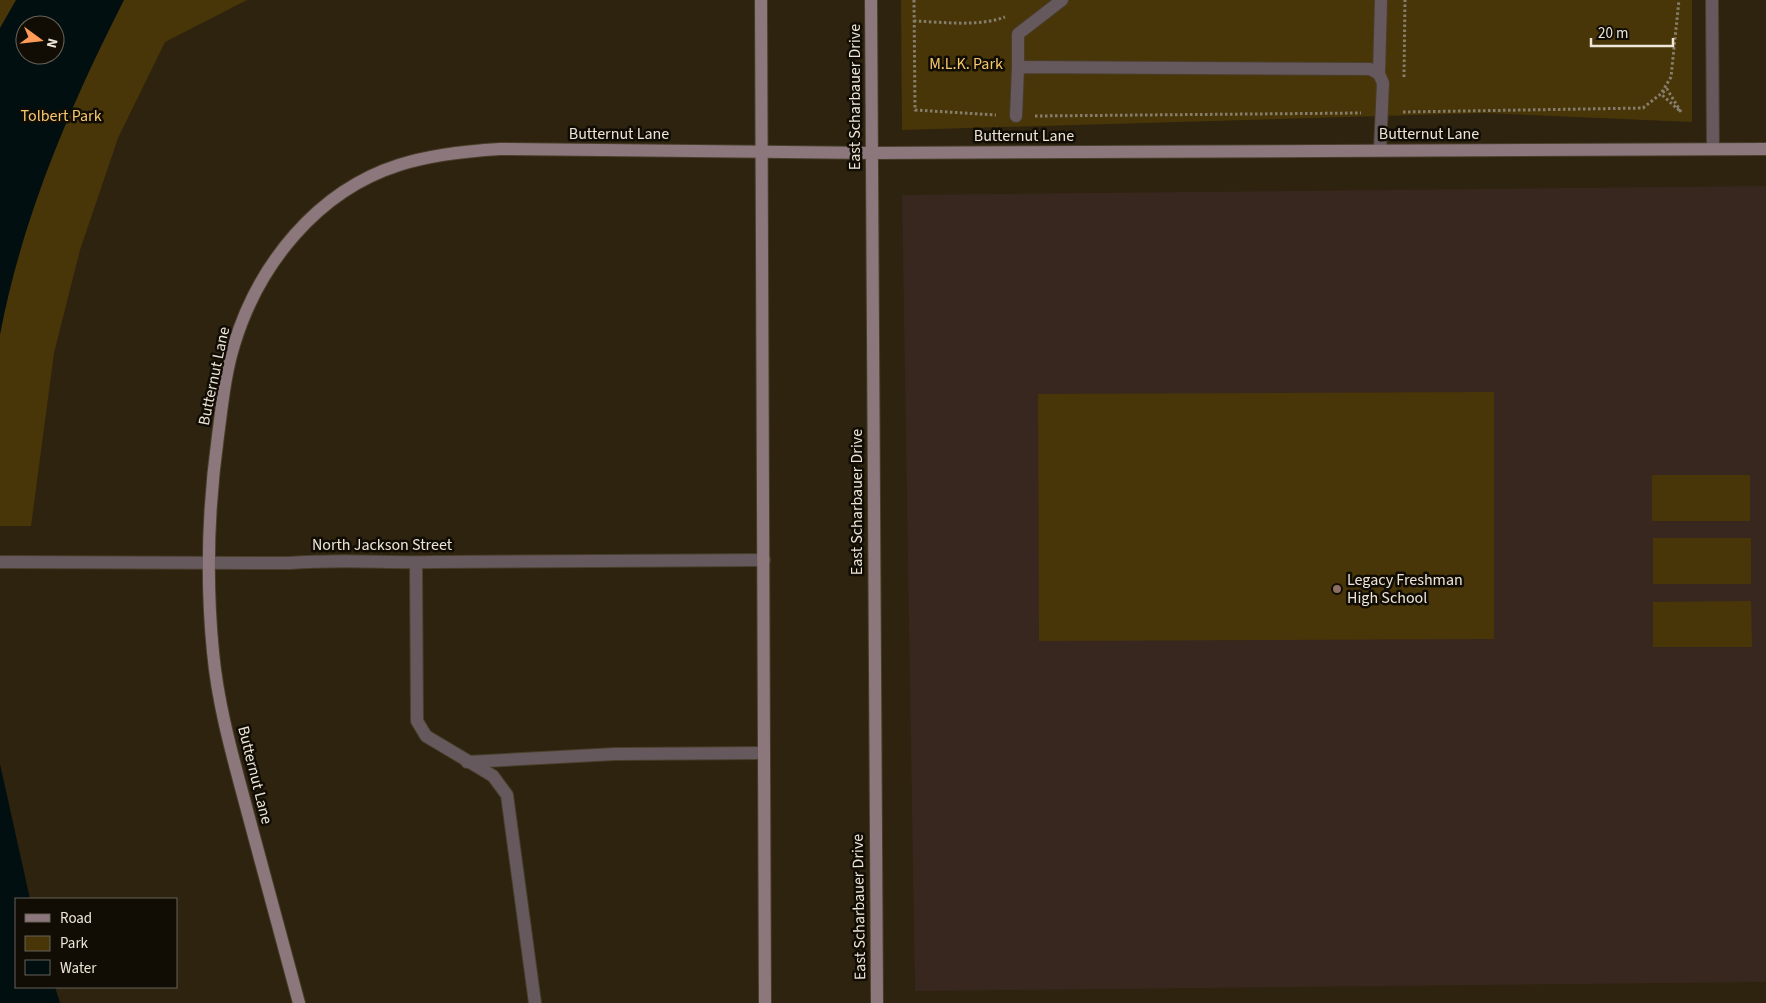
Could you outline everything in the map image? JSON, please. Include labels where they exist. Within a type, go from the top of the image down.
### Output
[{"type":"street","points":[[761,0],[765,1003]]},
{"type":"street","name":"East Scharbauer Drive","points":[[871,0],[877,1003]]},
{"type":"street","points":[[1016,116],[1018,34],[1062,0]]},
{"type":"street","points":[[1380,150],[1384,113],[1383,83],[1379,74],[1381,0]]},
{"type":"street","points":[[1712,0],[1713,150]]},
{"type":"street","points":[[1018,67],[1370,69],[1379,74]]},
{"type":"street","name":"Butternut Lane","points":[[299,1003],[230,747],[213,654],[209,600],[210,508],[226,379],[241,324],[259,286],[282,250],[304,224],[352,187],[398,165],[481,150],[871,153],[1766,149]]},
{"type":"street","name":"North Jackson Street","points":[[0,562],[290,563],[326,560],[416,562],[764,560]]},
{"type":"street","points":[[416,562],[417,721],[426,736],[493,776],[507,795],[535,1003]]},
{"type":"street","points":[[467,762],[615,754],[764,753]]},
{"type":"path","points":[[914,0],[915,110],[1067,118],[1643,108],[1667,89],[1681,112],[1661,94]]},
{"type":"path","points":[[1404,0],[1405,84]]},
{"type":"path","points":[[1661,94],[1671,77],[1678,0]]},
{"type":"path","points":[[914,21],[940,23],[994,21],[1009,16]]},
{"type":"path","points":[[1404,104],[1404,112]]},
{"type":"shaded area","name":"Legacy Freshman High School","points":[[1766,186],[1766,982],[915,991],[902,195]]},
{"type":"green space","name":"Tolbert Park","points":[[0,0],[247,0],[165,42],[118,138],[80,250],[54,353],[31,526],[0,526]]},
{"type":"green space","name":"M.L.K. Park","points":[[901,0],[1692,0],[1692,122],[1484,113],[902,130]]},
{"type":"green space","points":[[1494,392],[1494,639],[1039,641],[1038,394]]},
{"type":"green space","points":[[1652,475],[1750,475],[1750,521],[1652,521]]},
{"type":"green space","points":[[1653,538],[1751,538],[1751,584],[1653,584]]},
{"type":"green space","points":[[1751,601],[1752,647],[1653,647],[1653,602]]},
{"type":"water","points":[[16,0],[124,0],[85,81],[50,163],[21,248],[9,291],[0,335],[0,28]]},
{"type":"water","points":[[0,764],[30,898],[15,898],[15,988],[55,988],[60,1003],[0,1003]]},
{"type":"place","name":"Legacy Freshman High School","points":[[1337,589]]}]
